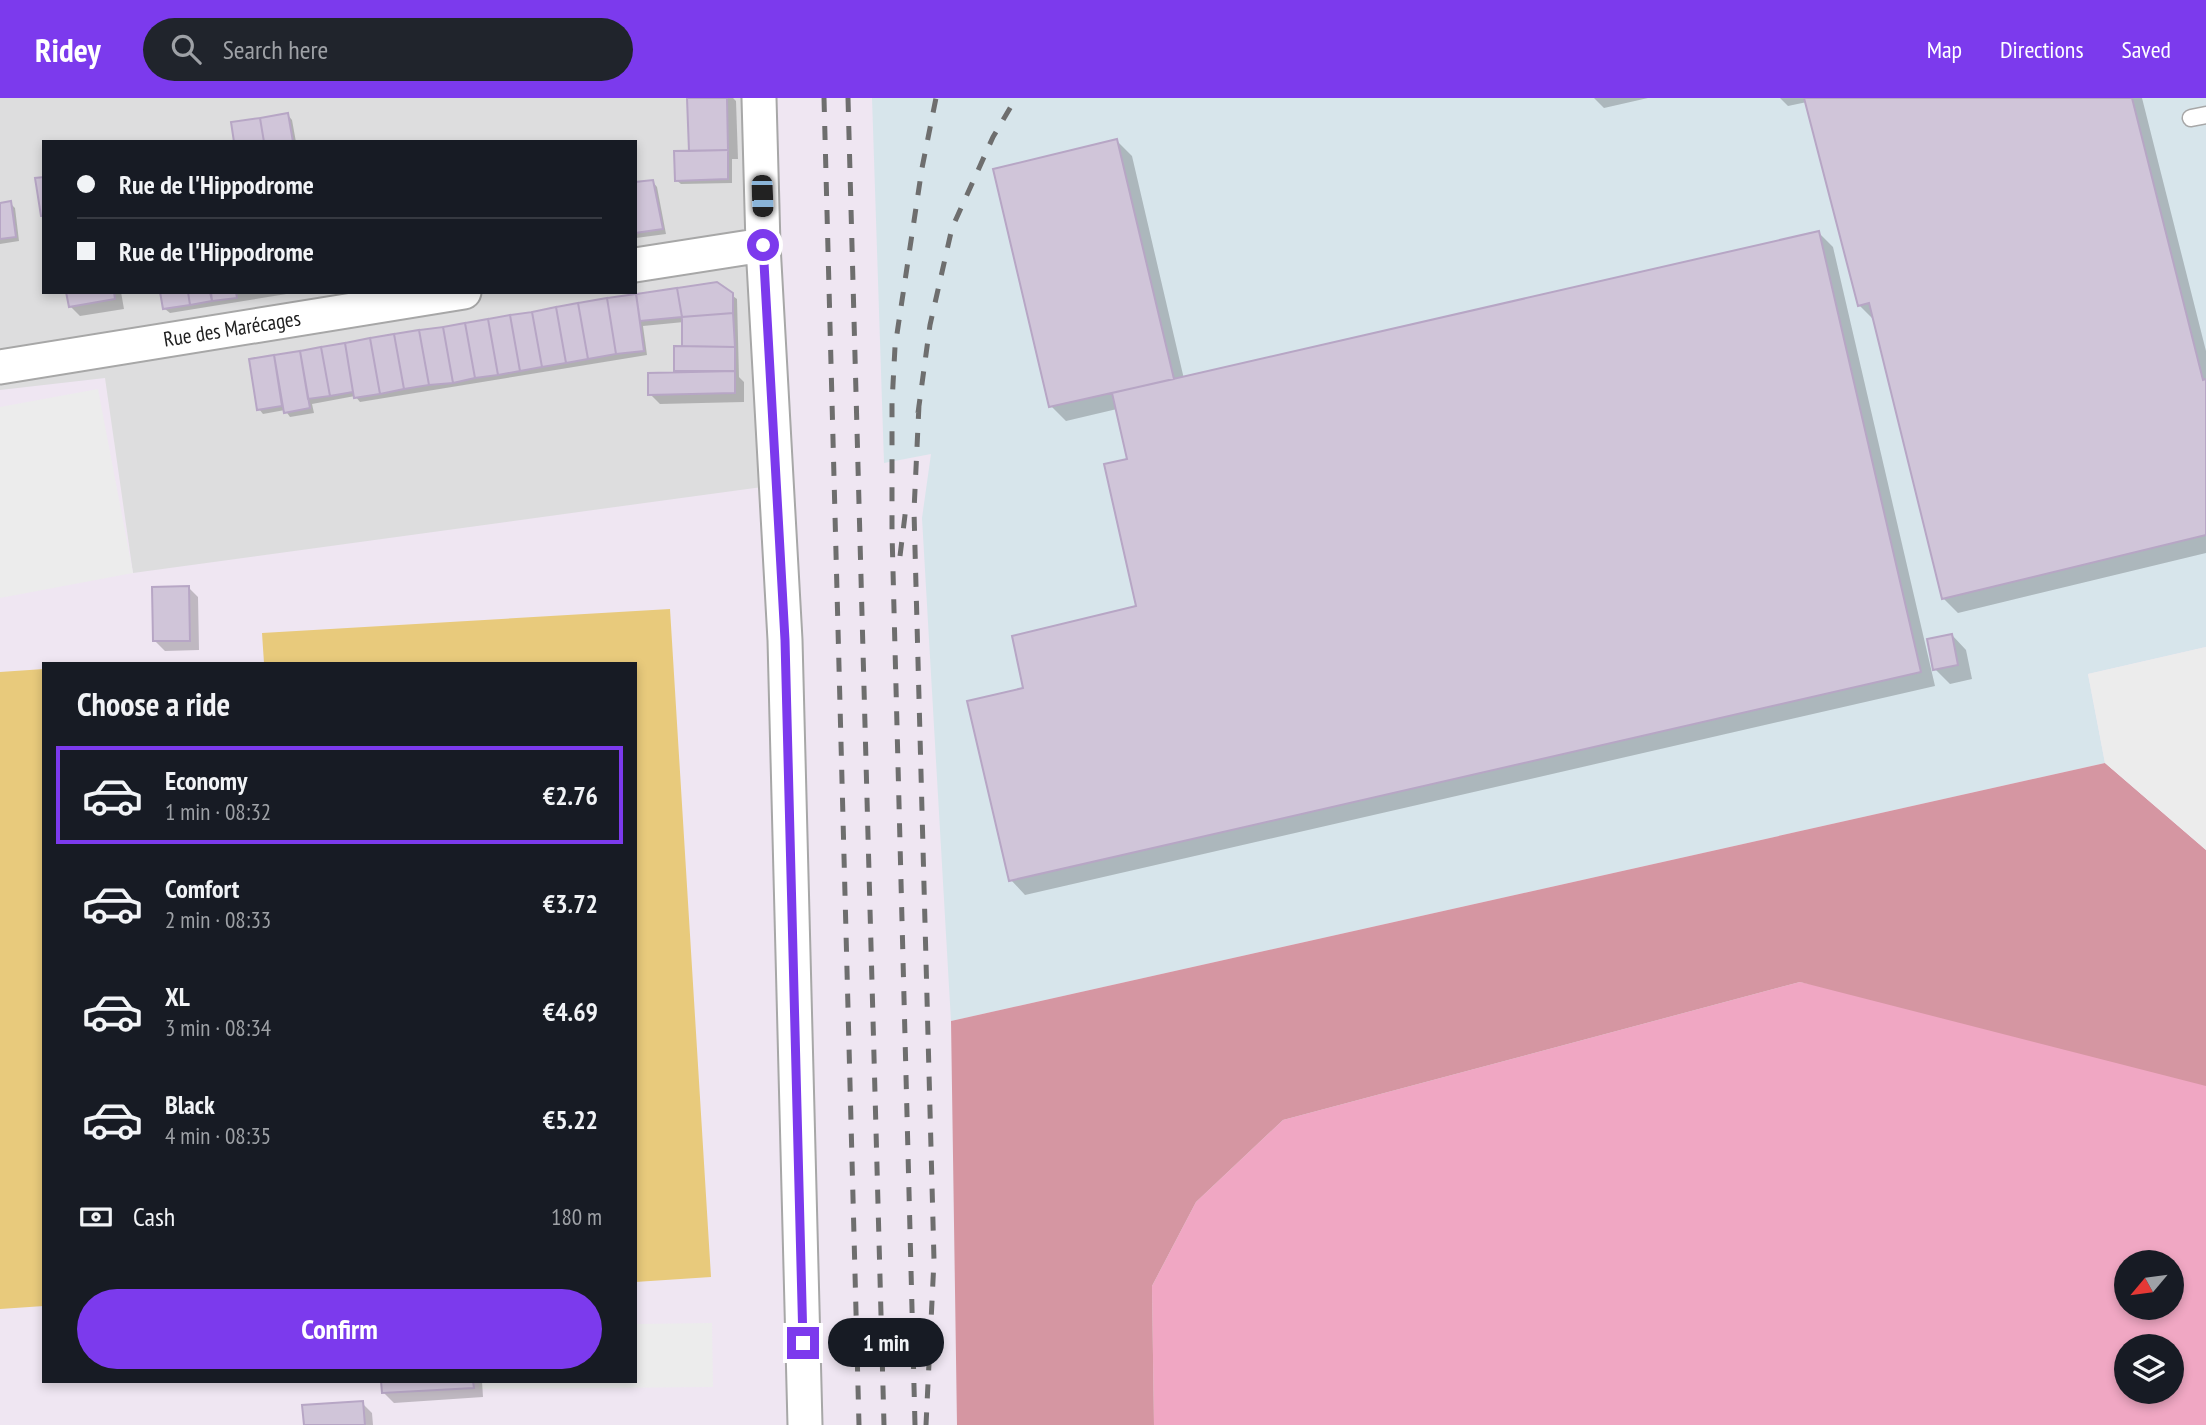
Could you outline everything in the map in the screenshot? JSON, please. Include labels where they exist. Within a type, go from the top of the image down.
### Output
[{"type":"street","points":[[759,98],[763,245],[785,640],[805,1425]]},
{"type":"street","points":[[637,265],[763,245]]},
{"type":"street","name":"Rue des Marécages","points":[[0,367],[452,294]]},
{"type":"shaded area","points":[[0,98],[757,98],[776,485],[133,573],[105,378],[0,390]]},
{"type":"shaded area","points":[[872,98],[2206,98],[2206,647],[2088,674],[2105,763],[951,1021],[922,518],[931,454],[884,463]]},
{"type":"shaded area","points":[[98,389],[133,573],[0,598],[0,407]]},
{"type":"shaded area","points":[[670,609],[711,1277],[637,1282],[637,662],[264,662],[262,633]]},
{"type":"shaded area","points":[[2206,647],[2206,850],[2105,763],[2088,674]]},
{"type":"shaded area","points":[[42,669],[42,1306],[0,1309],[0,672]]},
{"type":"shaded area","points":[[2105,763],[2206,850],[2206,1086],[1800,982],[1283,1120],[1196,1202],[1152,1286],[1154,1425],[957,1425],[951,1021]]},
{"type":"shaded area","points":[[1800,982],[2026,1027],[2206,1085],[2206,1425],[1154,1425],[1152,1286],[1196,1202],[1283,1120]]},
{"type":"shaded area","points":[[712,1323],[713,1387],[479,1389],[479,1383],[637,1383],[637,1324]]},
{"type":"building","points":[[687,98],[727,98],[728,150],[689,151]]},
{"type":"building","points":[[1804,98],[2132,98],[2203,380],[2206,379],[2206,535],[1942,599],[1869,303],[1858,306]]},
{"type":"building","points":[[288,113],[293,140],[264,140],[260,118]]},
{"type":"building","points":[[260,118],[264,140],[234,140],[231,122]]},
{"type":"building","points":[[1117,139],[1174,379],[1049,407],[993,169]]},
{"type":"building","points":[[728,150],[728,179],[675,181],[674,151]]},
{"type":"building","points":[[42,177],[42,216],[41,216],[35,178]]},
{"type":"building","points":[[653,180],[663,229],[637,233],[637,182]]},
{"type":"building","points":[[11,201],[16,237],[0,239],[0,203]]},
{"type":"building","points":[[1819,231],[1921,672],[1009,881],[967,701],[1023,688],[1012,636],[1136,606],[1104,464],[1127,459],[1112,393]]},
{"type":"building","points":[[717,282],[733,293],[733,313],[682,317],[677,288]]},
{"type":"building","points":[[677,288],[682,317],[640,321],[637,294]]},
{"type":"building","points":[[66,294],[114,294],[115,299],[69,307]]},
{"type":"building","points":[[160,294],[188,294],[190,305],[163,309]]},
{"type":"building","points":[[188,294],[210,294],[212,301],[190,305]]},
{"type":"building","points":[[211,294],[236,294],[237,298],[212,301]]},
{"type":"building","points":[[636,294],[644,351],[616,354],[607,298]]},
{"type":"building","points":[[607,298],[616,354],[588,359],[578,303]]},
{"type":"building","points":[[578,303],[588,359],[566,363],[556,307]]},
{"type":"building","points":[[556,307],[566,363],[542,367],[532,312]]},
{"type":"building","points":[[532,312],[542,367],[520,371],[510,315]]},
{"type":"building","points":[[733,313],[735,347],[682,346],[682,317]]},
{"type":"building","points":[[510,315],[520,371],[498,375],[488,319]]},
{"type":"building","points":[[488,319],[498,375],[475,378],[465,323]]},
{"type":"building","points":[[465,323],[475,378],[453,383],[443,327]]},
{"type":"building","points":[[443,327],[453,383],[429,385],[419,330]]},
{"type":"building","points":[[419,330],[429,385],[404,389],[394,334]]},
{"type":"building","points":[[394,334],[404,389],[380,394],[370,338]]},
{"type":"building","points":[[370,338],[380,394],[354,398],[345,343]]},
{"type":"building","points":[[345,343],[353,392],[330,396],[321,347]]},
{"type":"building","points":[[674,346],[735,347],[735,371],[674,371]]},
{"type":"building","points":[[321,347],[330,396],[308,399],[300,351]]},
{"type":"building","points":[[300,351],[310,408],[284,413],[274,355]]},
{"type":"building","points":[[274,355],[282,406],[257,410],[249,359]]},
{"type":"building","points":[[735,371],[735,393],[648,395],[648,373]]},
{"type":"building","points":[[189,586],[190,641],[153,641],[152,587]]},
{"type":"building","points":[[1952,634],[1958,665],[1933,670],[1927,639]]},
{"type":"building","points":[[381,1383],[473,1383],[474,1388],[382,1393]]},
{"type":"building","points":[[363,1401],[365,1425],[304,1425],[302,1405]]},
{"type":"railway","points":[[824,98],[859,1425]]},
{"type":"railway","points":[[848,98],[884,1425]]},
{"type":"railway","points":[[915,1425],[892,532],[892,403],[895,347],[922,168],[936,98]]},
{"type":"railway","points":[[918,413],[930,325],[952,228],[993,137],[1016,98]]},
{"type":"railway","points":[[919,405],[914,511],[934,1260],[926,1425]]},
{"type":"railway","points":[[900,556],[906,507]]},
{"type":"route","points":[[763,245],[785,640],[803,1343]]}]
